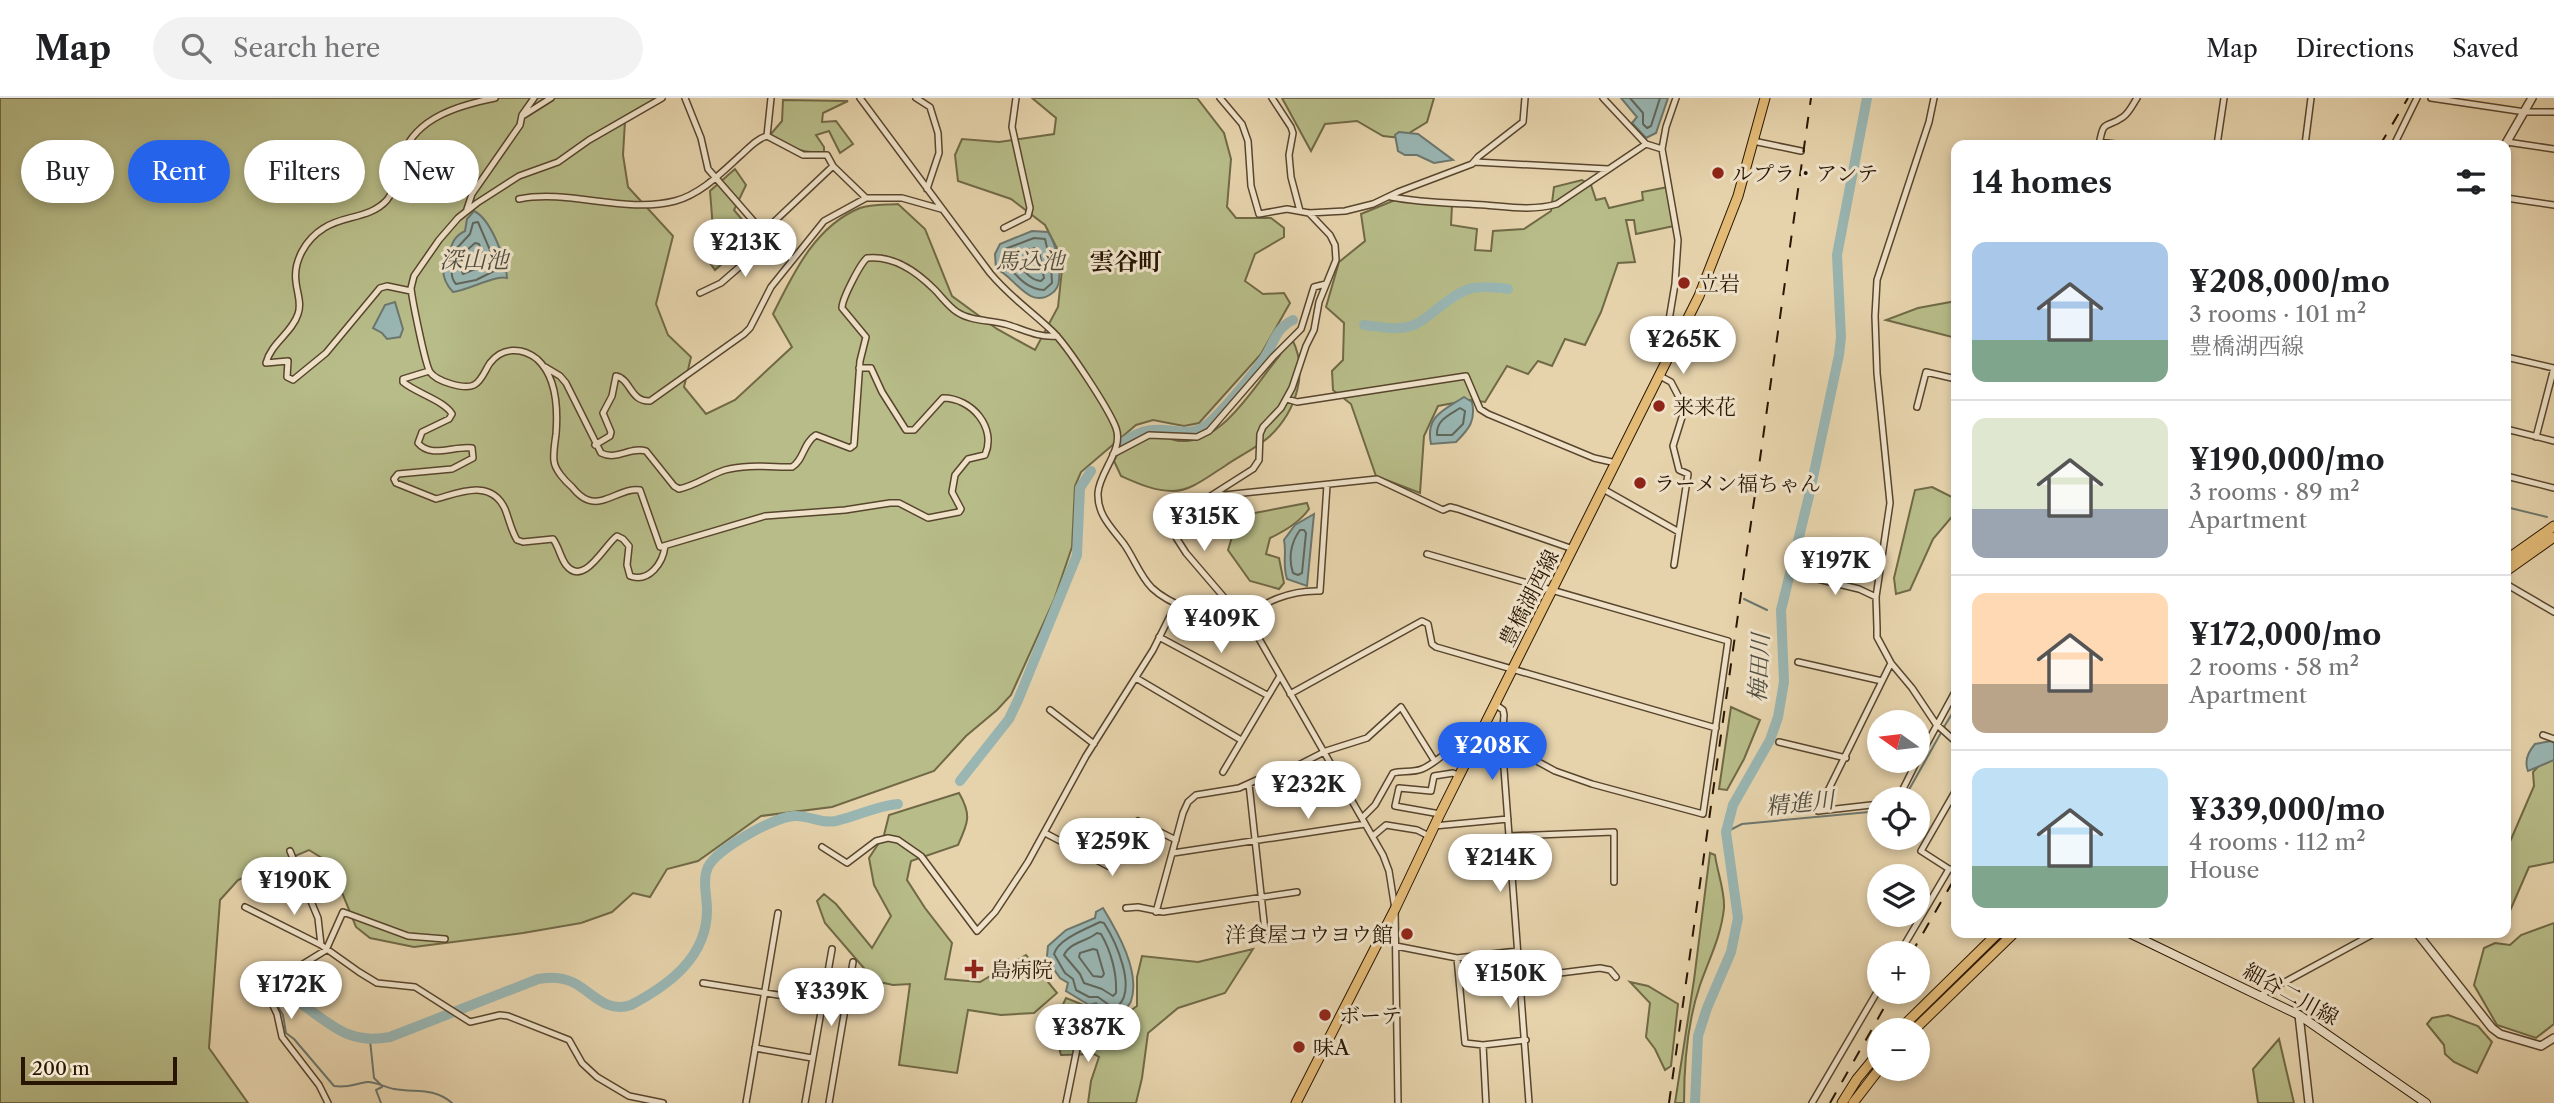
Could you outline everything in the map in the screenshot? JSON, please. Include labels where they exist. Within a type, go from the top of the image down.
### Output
[{"type":"main road","name":"豊橋湖西線","points":[[1296,1103],[1672,352],[1738,196],[1765,98]]},
{"type":"main road","points":[[2511,556],[2554,526]]},
{"type":"main road","points":[[2511,567],[2554,537]]},
{"type":"main road","points":[[1911,1018],[1993,938]]},
{"type":"main road","points":[[1926,1018],[2009,938]]},
{"type":"main road","name":"細谷二川線","points":[[2140,938],[2299,1015],[2426,1103]]},
{"type":"main road","points":[[1842,1103],[1867,1067]]},
{"type":"main road","points":[[1853,1103],[1870,1081]]},
{"type":"street","points":[[411,291],[387,286],[380,288],[326,353],[293,380],[287,377],[288,361],[266,363],[276,342],[298,316],[300,305],[295,279],[296,268],[301,252],[309,241],[325,227],[358,217],[385,201],[394,190],[403,154],[421,128],[440,115],[476,100],[495,98]]},
{"type":"street","points":[[466,212],[472,194],[520,125],[522,115],[534,98]]},
{"type":"street","points":[[522,115],[551,98]]},
{"type":"street","points":[[662,98],[589,140],[558,162],[519,176],[495,190],[466,212],[444,234],[414,275],[411,291],[429,371],[441,380],[470,386],[481,379],[492,361],[502,353],[514,349],[526,352],[545,368],[551,377],[556,430],[554,462],[558,470],[575,490],[590,500],[600,500],[633,489],[640,490],[644,495],[659,547],[765,516],[845,510],[890,503],[899,503],[928,518],[960,512],[952,488],[955,475],[968,459],[981,457],[987,451],[988,431],[978,414],[963,402],[943,398],[914,430],[906,430],[871,368],[859,368]]},
{"type":"street","points":[[685,98],[701,138],[708,169],[763,232],[792,259]]},
{"type":"street","points":[[766,136],[771,98]]},
{"type":"street","points":[[860,98],[941,209],[1007,293],[1057,336],[1114,423],[1118,433],[1113,454],[1098,490],[1098,503],[1106,522],[1124,544],[1151,587],[1176,604],[1250,629]]},
{"type":"street","points":[[915,98],[930,107],[939,142],[939,153],[927,189]]},
{"type":"street","points":[[1004,228],[1028,216],[1030,208],[1012,127],[1016,98]]},
{"type":"street","points":[[1220,98],[1242,124],[1248,141],[1251,186],[1259,214],[1287,209],[1308,213],[1345,211],[1373,204],[1475,162],[1608,169]]},
{"type":"street","points":[[1272,98],[1293,134],[1289,155],[1290,177],[1300,211]]},
{"type":"street","points":[[1475,162],[1523,122],[1525,98]]},
{"type":"street","points":[[1603,98],[1646,144],[1662,149]]},
{"type":"street","points":[[1672,352],[1666,338],[1675,284],[1678,240],[1662,149],[1676,98]]},
{"type":"street","points":[[1934,98],[1929,122],[1877,280],[1877,373],[1890,503],[1876,597],[1877,637],[1891,663],[1912,688],[1937,726],[1951,739]]},
{"type":"street","points":[[2100,140],[2101,130],[2106,124],[2124,117],[2137,98]]},
{"type":"street","points":[[2218,140],[2224,98]]},
{"type":"street","points":[[2306,140],[2312,98]]},
{"type":"street","points":[[2397,140],[2417,98]]},
{"type":"street","points":[[2431,98],[2486,102],[2525,112],[2554,113]]},
{"type":"street","points":[[2508,140],[2532,98]]},
{"type":"street","points":[[519,199],[562,197],[623,203],[662,202],[690,196],[766,136]]},
{"type":"street","points":[[766,136],[803,155],[827,155],[833,166],[866,198]]},
{"type":"street","points":[[1753,141],[1801,150]]},
{"type":"street","points":[[1391,197],[1532,209],[1557,204],[1646,144]]},
{"type":"street","points":[[2511,145],[2554,149]]},
{"type":"street","points":[[700,293],[721,283],[744,263],[763,232],[833,166]]},
{"type":"street","points":[[596,445],[610,436],[603,413],[612,396],[617,376],[625,380],[632,394],[646,402],[744,334],[771,287],[824,221],[866,198],[902,198],[941,209]]},
{"type":"street","points":[[2511,199],[2554,205]]},
{"type":"street","points":[[1308,213],[1330,235],[1335,245],[1336,260],[1319,302],[1314,330],[1287,399],[1263,427],[1259,460],[1253,469],[1173,520],[1170,528],[1186,553],[1258,638],[1373,836],[1389,872],[1395,909],[1398,1103]]},
{"type":"street","points":[[545,368],[566,383],[601,453],[608,456],[639,449],[646,451],[679,489],[703,482],[727,469],[792,467],[796,465],[809,439],[816,435],[850,448],[854,445],[859,368],[866,337],[842,308],[842,304],[860,266],[867,258],[899,263],[910,269],[953,310],[964,316],[1001,323],[1043,337],[1057,336]]},
{"type":"street","points":[[1113,454],[1149,435],[1196,438],[1209,431],[1301,329],[1314,287],[1326,284]]},
{"type":"street","points":[[2511,358],[2554,368],[2536,437]]},
{"type":"street","points":[[429,371],[411,375],[403,382],[412,390],[447,408],[452,414],[449,419],[422,432],[418,443],[429,450],[472,448],[473,458],[452,469],[398,474],[394,479],[396,483],[410,486],[434,499],[463,490],[492,493],[504,508],[517,540],[552,540],[566,565],[577,570],[587,568],[617,536],[629,546],[627,565],[630,576],[636,578],[658,566],[665,546]]},
{"type":"street","points":[[1917,407],[1926,372],[1951,378]]},
{"type":"street","points":[[1287,399],[1297,402],[1466,376],[1480,410],[1594,458],[1616,463]]},
{"type":"street","points":[[1660,376],[1671,382],[1683,405],[1673,446],[1679,470],[1688,474],[1674,565]]},
{"type":"street","points":[[2511,430],[2554,441]]},
{"type":"street","points":[[2511,476],[2554,488]]},
{"type":"street","points":[[1217,493],[1224,495],[1377,479],[1443,510],[1450,507],[1458,509],[1573,549]]},
{"type":"street","points":[[1244,622],[1253,611],[1262,606],[1298,592],[1320,591],[1327,485]]},
{"type":"street","points":[[1603,489],[1679,532]]},
{"type":"street","points":[[1427,554],[1552,592],[1728,640],[1703,814],[1592,784],[1555,771],[1502,742]]},
{"type":"street","points":[[1801,575],[1859,589],[1876,597]]},
{"type":"street","points":[[2511,587],[2554,612]]},
{"type":"street","points":[[822,847],[847,863],[876,841],[888,838],[908,845],[921,856],[977,931],[995,912],[1045,833],[1058,806],[1136,678],[1176,604]]},
{"type":"street","points":[[1290,694],[1422,621],[1428,624],[1432,644],[1436,647],[1716,728]]},
{"type":"street","points":[[1159,637],[1267,695]]},
{"type":"street","points":[[1798,662],[1882,681]]},
{"type":"street","points":[[1867,805],[1818,811],[1891,663]]},
{"type":"street","points":[[1223,772],[1280,676]]},
{"type":"street","points":[[1136,678],[1241,740]]},
{"type":"street","points":[[1930,739],[1951,700]]},
{"type":"street","points":[[1495,704],[1503,710],[1504,715],[1502,742],[1529,1103]]},
{"type":"street","points":[[1156,912],[1188,802],[1196,795],[1239,788],[1367,738],[1401,706],[1434,760]]},
{"type":"street","points":[[1050,710],[1094,744]]},
{"type":"street","points":[[2543,735],[2554,739]]},
{"type":"street","points":[[1779,742],[1846,758]]},
{"type":"street","points":[[1173,853],[1256,842],[1363,821],[1393,773],[1425,768],[1456,747],[1474,745]]},
{"type":"street","points":[[1440,814],[1395,806],[1399,788],[1431,791],[1434,776],[1453,772],[1459,776]]},
{"type":"street","points":[[1249,784],[1265,931]]},
{"type":"street","points":[[1907,941],[1949,869],[1921,851],[1951,799]]},
{"type":"street","points":[[1434,826],[1508,819]]},
{"type":"street","points":[[1045,833],[1108,866],[1138,821],[1176,840]]},
{"type":"street","points":[[1373,836],[1386,825],[1417,830],[1429,836]]},
{"type":"street","points":[[1509,836],[1614,832],[1614,882]]},
{"type":"street","points":[[290,851],[318,918],[321,945]]},
{"type":"street","points":[[1126,908],[1138,907],[1156,912],[1297,892]]},
{"type":"street","points":[[245,907],[321,945],[377,983],[415,987],[470,1022],[500,1015],[508,1016],[569,1040],[582,1063],[597,1077],[629,1096],[663,1103]]},
{"type":"street","points":[[328,1103],[319,1085],[282,1037],[277,1014],[266,991],[275,982],[326,950],[343,912],[408,936],[445,939]]},
{"type":"street","points":[[746,1103],[778,913]]},
{"type":"street","points":[[2261,995],[2366,938]]},
{"type":"street","points":[[2421,938],[2492,1028],[2500,1034],[2541,1046],[2554,1038]]},
{"type":"street","points":[[1396,946],[1457,958],[1517,951]]},
{"type":"street","points":[[805,1103],[832,948]]},
{"type":"street","points":[[1457,958],[1465,1043],[1483,1045],[1525,1040]]},
{"type":"street","points":[[829,1103],[853,962]]},
{"type":"street","points":[[1520,978],[1600,968],[1610,971],[1616,977]]},
{"type":"street","points":[[703,983],[822,1002]]},
{"type":"street","points":[[1812,1103],[1871,1004]]},
{"type":"street","points":[[2299,1015],[2309,1103]]},
{"type":"street","points":[[1066,1103],[1083,1019]]},
{"type":"street","points":[[1483,1045],[1486,1103]]},
{"type":"street","points":[[755,1048],[812,1058]]},
{"type":"green space","points":[[0,98],[661,98],[625,121],[623,155],[628,187],[673,236],[656,304],[668,335],[691,357],[684,387],[706,414],[735,400],[792,347],[773,314],[797,268],[830,227],[860,208],[874,205],[898,204],[925,229],[952,296],[997,329],[1035,350],[1058,307],[1063,260],[1045,225],[1011,199],[958,181],[955,155],[962,139],[999,142],[1054,134],[1056,118],[1032,98],[1197,98],[1224,133],[1231,159],[1227,207],[1236,218],[1271,218],[1284,228],[1284,237],[1255,254],[1245,281],[1263,294],[1284,293],[1290,303],[1261,354],[1199,423],[1184,426],[1153,420],[1136,425],[1081,472],[1075,486],[1072,547],[1054,600],[1011,695],[966,736],[934,771],[832,807],[761,816],[698,861],[667,869],[650,897],[633,893],[612,912],[581,923],[414,947],[370,938],[356,927],[330,863],[309,850],[238,880],[220,900],[209,1048],[248,1103],[0,1103]]},
{"type":"green space","points":[[1282,98],[1434,98],[1427,122],[1401,138],[1383,136],[1357,121],[1325,124],[1311,151]]},
{"type":"green space","points":[[783,100],[848,101],[823,113],[822,122],[836,121],[853,144],[840,153],[829,131],[816,135],[824,147],[824,152],[808,152],[770,135],[782,121]]},
{"type":"green space","points":[[735,169],[746,185],[734,210],[755,235],[715,270],[708,260],[705,239],[713,229],[710,191]]},
{"type":"green space","points":[[1582,180],[1591,185],[1596,200],[1605,198],[1609,208],[1643,200],[1642,192],[1668,187],[1674,226],[1636,234],[1634,220],[1626,220],[1635,262],[1618,263],[1601,312],[1585,345],[1565,339],[1552,366],[1538,361],[1528,374],[1507,366],[1485,402],[1470,400],[1438,406],[1424,436],[1420,493],[1376,476],[1351,404],[1333,390],[1332,371],[1343,360],[1344,323],[1326,307],[1339,262],[1365,241],[1361,214],[1395,200],[1452,205],[1451,225],[1477,229],[1475,250],[1491,251],[1493,231],[1524,229],[1551,211],[1554,187]]},
{"type":"green space","points":[[1951,302],[1951,337],[1886,320],[1918,308]]},
{"type":"green space","points":[[1292,339],[1299,365],[1297,390],[1287,415],[1270,436],[1200,482],[1179,491],[1152,488],[1121,476],[1114,461],[1120,449],[1153,431],[1179,441],[1210,433],[1224,423],[1249,396],[1280,355],[1282,346]]},
{"type":"green space","points":[[1932,487],[1951,496],[1951,518],[1933,539],[1910,590],[1896,594],[1894,578],[1915,490]]},
{"type":"green space","points":[[1307,503],[1309,509],[1301,518],[1270,538],[1266,554],[1279,558],[1284,583],[1279,589],[1250,581],[1228,550],[1233,534],[1244,515]]},
{"type":"green space","points":[[1731,707],[1760,720],[1744,759],[1727,790],[1719,789]]},
{"type":"green space","points":[[2554,749],[2554,862],[2529,867],[2511,908],[2511,839],[2534,786],[2533,772]]},
{"type":"green space","points":[[959,793],[966,807],[967,819],[958,845],[911,861],[907,880],[952,943],[945,979],[980,982],[1026,955],[1057,993],[1034,1013],[1001,1015],[968,1010],[957,1073],[899,1065],[910,984],[893,985],[875,981],[825,923],[817,901],[824,894],[836,904],[872,948],[891,916],[874,885],[869,858],[884,835],[889,815]]},
{"type":"green space","points":[[1710,853],[1715,855],[1724,908],[1689,1028],[1684,1103],[1675,1103],[1694,980]]},
{"type":"green space","points":[[2554,923],[2554,1024],[2536,1038],[2497,1025],[2474,985],[2484,948],[2495,943],[2510,945],[2521,935]]},
{"type":"green space","points":[[1253,949],[1225,993],[1178,1008],[1148,1033],[1136,1103],[1088,1103],[1091,1081],[1099,1057],[1094,1054],[1061,1055],[1058,1026],[1066,998],[1119,1019],[1137,1006],[1137,977],[1142,956],[1198,962]]},
{"type":"green space","points":[[1630,982],[1648,986],[1678,1004],[1671,1066],[1665,1070],[1646,1037],[1650,1003]]},
{"type":"green space","points":[[2448,1015],[2478,1026],[2492,1042],[2477,1073],[2454,1062],[2445,1054],[2444,1045],[2427,1024],[2432,1018]]},
{"type":"green space","points":[[2279,1039],[2294,1103],[2258,1103],[2253,1069]]},
{"type":"water","points":[[1621,98],[1668,98],[1656,133],[1646,138],[1632,123],[1637,117]]},
{"type":"water","points":[[1399,132],[1418,134],[1453,160],[1434,163],[1417,155],[1405,155],[1398,151],[1395,135]]},
{"type":"water","name":"深山池","points":[[474,211],[492,231],[504,261],[507,278],[453,292],[446,281],[443,266],[453,242],[465,231],[467,219]]},
{"type":"water","name":"馬込池","points":[[1032,231],[1048,232],[1059,262],[1058,286],[1053,293],[1043,298],[1028,294],[996,269],[995,254],[1000,244]]},
{"type":"water","points":[[395,302],[403,329],[400,337],[387,339],[373,328],[385,305]]},
{"type":"water","points":[[1464,397],[1472,402],[1473,409],[1468,429],[1456,442],[1431,444],[1430,434],[1434,420],[1443,410]]},
{"type":"water","points":[[1314,514],[1307,586],[1287,579],[1284,540],[1295,525]]},
{"type":"water","points":[[2551,741],[2554,743],[2554,760],[2528,771],[2527,760],[2535,744]]},
{"type":"water","points":[[1103,908],[1126,952],[1133,977],[1131,1001],[1121,1014],[1107,1013],[1096,1003],[1089,1005],[1066,991],[1068,983],[1060,978],[1047,956],[1048,946],[1066,930],[1095,918],[1096,912]]},
{"type":"waterway","name":"梅田川","points":[[1695,1103],[1698,1036],[1731,952],[1738,918],[1726,832],[1733,805],[1770,740],[1778,717],[1784,682],[1781,610],[1839,355],[1841,337],[1837,255],[1867,98]]},
{"type":"waterway","points":[[1364,325],[1408,327],[1420,322],[1462,292],[1477,287],[1508,289]]},
{"type":"waterway","points":[[1124,442],[1148,430],[1187,432],[1205,426],[1245,383],[1265,357],[1279,332],[1293,320]]},
{"type":"waterway","points":[[960,781],[1009,719],[1018,700],[1077,555],[1080,488],[1091,471]]},
{"type":"waterway","name":"精進川","points":[[2511,508],[2547,517]]},
{"type":"waterway","points":[[1744,599],[1767,610]]},
{"type":"waterway","name":"精進川","points":[[1944,727],[1951,715]]},
{"type":"waterway","name":"精進川","points":[[1910,787],[1942,731]]},
{"type":"waterway","points":[[300,1003],[332,1026],[352,1036],[376,1039],[390,1037],[538,979],[567,980],[608,1005],[631,1005],[672,979],[693,955],[705,927],[706,872],[722,852],[747,835],[785,818],[799,816],[836,821],[898,804]]},
{"type":"waterway","name":"精進川","points":[[1726,832],[1742,824],[1867,812]]},
{"type":"waterway","points":[[272,987],[270,993],[283,1015],[286,1033],[334,1086],[370,1082],[394,1089],[432,1093],[452,1103]]},
{"type":"waterway","points":[[370,1040],[374,1078],[382,1086]]},
{"type":"waterway","points":[[381,1103],[376,1090],[382,1087]]},
{"type":"railway","points":[[1669,1103],[1811,98]]},
{"type":"railway","points":[[2383,140],[2408,98]]},
{"type":"railway","points":[[1918,941],[1951,885]]},
{"type":"railway","points":[[1830,1103],[1886,1004]]},
{"type":"place","name":"ルプラ・アンテ","points":[[1718,173]]},
{"type":"place","name":"立岩","points":[[1684,283]]},
{"type":"place","name":"来来花","points":[[1659,406]]},
{"type":"place","name":"ラーメン福ちゃん","points":[[1640,483]]},
{"type":"place","name":"洋食屋コウヨウ館","points":[[1407,934]]},
{"type":"place","name":"島病院","points":[[974,969]]},
{"type":"place","name":"ボーテ","points":[[1325,1015]]},
{"type":"place","name":"味A","points":[[1299,1047]]},
{"type":"district","name":"雲谷町","points":[[1126,261]]}]
